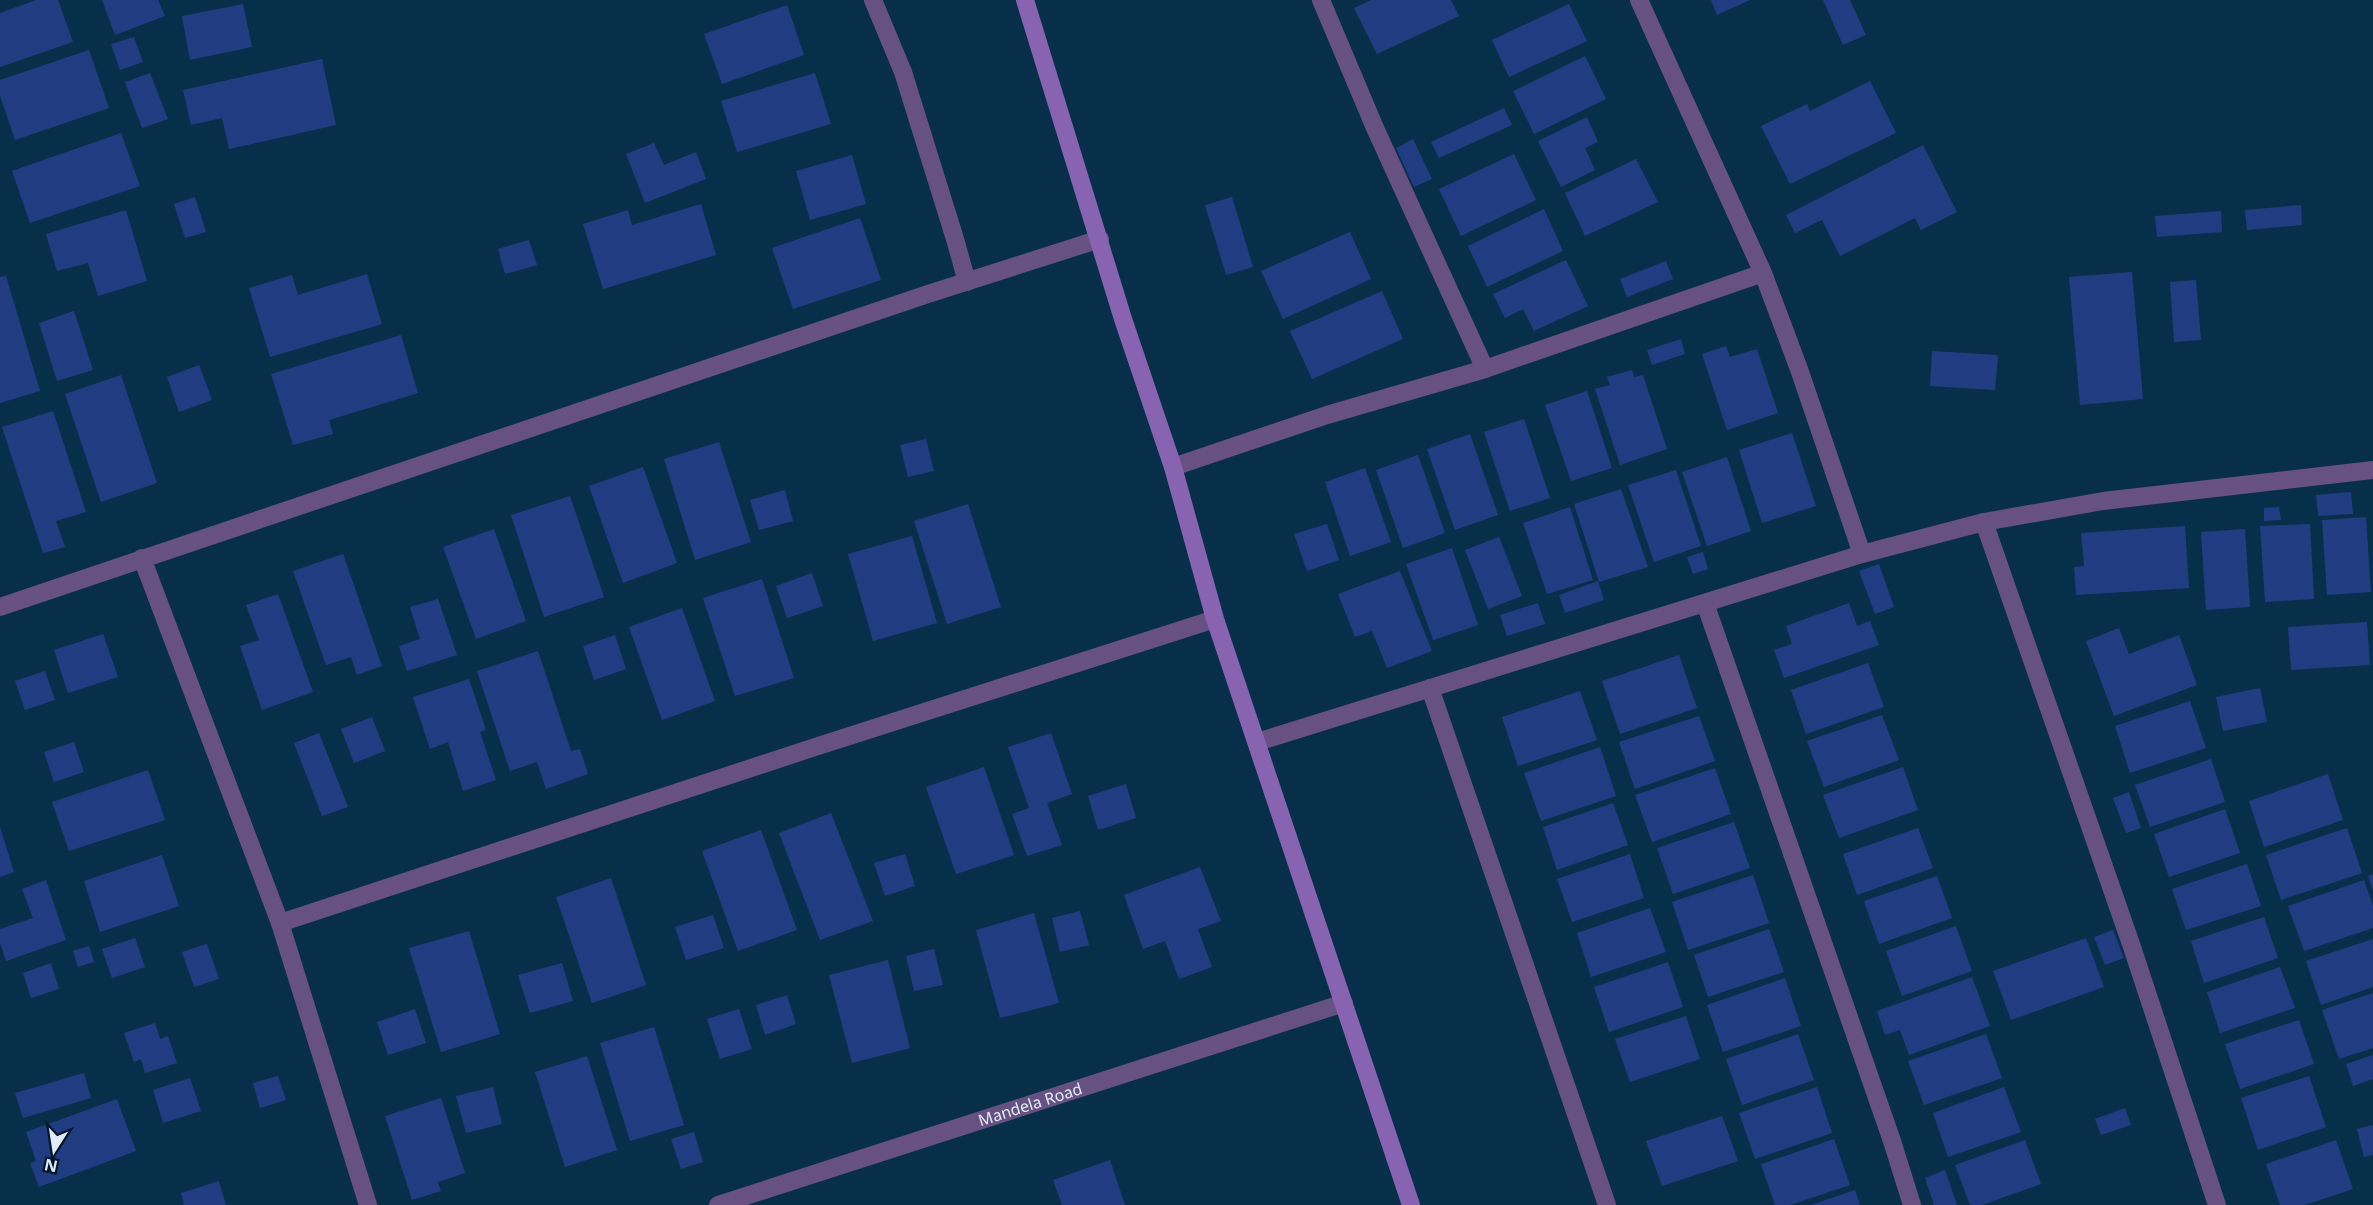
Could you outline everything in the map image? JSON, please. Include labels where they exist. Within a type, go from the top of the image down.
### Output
[{"type":"street","points":[[873,0],[903,72],[956,238],[967,282]]},
{"type":"street","points":[[1025,0],[1123,319],[1173,467],[1215,619],[1411,1205]]},
{"type":"street","points":[[1321,0],[1375,128],[1485,369]]},
{"type":"street","points":[[1639,0],[1763,273],[1862,554]]},
{"type":"street","points":[[0,607],[1100,239]]},
{"type":"street","points":[[1173,467],[1327,415],[1485,369],[1763,273]]},
{"type":"street","points":[[1257,742],[1862,554],[1984,522],[2103,501],[2373,470]]},
{"type":"street","points":[[1984,522],[2132,947],[2217,1205]]},
{"type":"street","points":[[142,558],[280,923],[368,1205]]},
{"type":"street","points":[[1705,603],[1912,1205]]},
{"type":"street","points":[[280,923],[812,748],[1215,619]]},
{"type":"street","points":[[1430,688],[1607,1205]]},
{"type":"street","name":"Mandela Road","points":[[718,1205],[1344,1003]]},
{"type":"building","points":[[36,0],[58,0],[73,42],[0,67],[0,13]]},
{"type":"building","points":[[102,0],[158,0],[165,16],[115,35]]},
{"type":"building","points":[[1371,0],[1451,0],[1459,16],[1377,54],[1354,8]]},
{"type":"building","points":[[1711,0],[1750,0],[1717,15]]},
{"type":"building","points":[[1823,0],[1850,0],[1866,35],[1843,45]]},
{"type":"building","points":[[243,4],[252,47],[190,60],[182,16]]},
{"type":"building","points":[[1569,4],[1587,41],[1509,77],[1492,40]]},
{"type":"building","points":[[787,5],[804,55],[722,84],[704,34]]},
{"type":"building","points":[[134,37],[143,62],[120,70],[111,44]]},
{"type":"building","points":[[89,50],[109,108],[15,140],[0,96],[0,80]]},
{"type":"building","points":[[1585,56],[1606,99],[1534,134],[1513,91]]},
{"type":"building","points":[[322,59],[336,125],[229,149],[222,118],[191,125],[183,90]]},
{"type":"building","points":[[150,73],[168,119],[142,128],[125,82]]},
{"type":"building","points":[[815,73],[831,124],[737,152],[721,101]]},
{"type":"building","points":[[1870,81],[1896,133],[1790,184],[1761,126],[1807,104],[1810,111]]},
{"type":"building","points":[[1504,108],[1512,125],[1439,158],[1431,142]]},
{"type":"building","points":[[1587,117],[1598,142],[1585,148],[1595,170],[1561,187],[1538,141]]},
{"type":"building","points":[[121,133],[140,186],[30,223],[12,171]]},
{"type":"building","points":[[1413,139],[1432,179],[1414,187],[1396,148]]},
{"type":"building","points":[[654,143],[664,165],[696,152],[706,179],[645,203],[626,154]]},
{"type":"building","points":[[1923,145],[1957,212],[1921,230],[1915,218],[1840,256],[1822,220],[1795,233],[1786,215]]},
{"type":"building","points":[[1514,154],[1536,200],[1461,236],[1439,189]]},
{"type":"building","points":[[852,155],[866,204],[810,220],[796,171]]},
{"type":"building","points":[[1636,159],[1658,202],[1585,236],[1565,193]]},
{"type":"building","points":[[195,197],[206,232],[185,238],[174,204]]},
{"type":"building","points":[[1232,197],[1253,267],[1226,275],[1205,205]]},
{"type":"building","points":[[701,204],[716,255],[603,289],[583,224],[628,210],[632,225]]},
{"type":"building","points":[[2301,205],[2302,225],[2247,230],[2245,210]]},
{"type":"building","points":[[1544,209],[1563,251],[1487,287],[1468,246]]},
{"type":"building","points":[[126,210],[147,281],[98,296],[88,263],[57,271],[46,234]]},
{"type":"building","points":[[2221,211],[2222,232],[2157,237],[2155,216]]},
{"type":"building","points":[[860,218],[881,280],[793,309],[772,248]]},
{"type":"building","points":[[1350,232],[1371,279],[1283,319],[1261,271]]},
{"type":"building","points":[[529,240],[537,265],[505,274],[498,249]]},
{"type":"building","points":[[1566,260],[1588,306],[1534,331],[1523,309],[1505,318],[1493,294]]},
{"type":"building","points":[[1666,261],[1673,279],[1627,297],[1620,279]]},
{"type":"building","points":[[2132,272],[2143,399],[2080,405],[2069,277]]},
{"type":"building","points":[[367,274],[382,324],[270,357],[249,288],[292,275],[298,295]]},
{"type":"building","points":[[6,276],[40,391],[0,403],[0,277]]},
{"type":"building","points":[[2196,280],[2201,340],[2174,342],[2170,282]]},
{"type":"building","points":[[1382,291],[1403,339],[1312,379],[1290,331]]},
{"type":"building","points":[[74,311],[93,370],[57,381],[39,323]]},
{"type":"building","points":[[401,335],[418,393],[329,420],[333,434],[293,445],[271,374]]},
{"type":"building","points":[[1681,339],[1685,354],[1652,365],[1647,350]]},
{"type":"building","points":[[1726,346],[1730,357],[1757,349],[1778,413],[1727,430],[1702,354]]},
{"type":"building","points":[[1932,351],[1998,355],[1995,390],[1930,386]]},
{"type":"building","points":[[199,365],[212,400],[179,412],[167,377]]},
{"type":"building","points":[[1632,370],[1634,377],[1643,375],[1667,449],[1620,465],[1595,389],[1610,385],[1607,377]]},
{"type":"building","points":[[121,375],[157,483],[101,502],[65,394]]},
{"type":"building","points":[[1587,391],[1612,468],[1571,481],[1545,405]]},
{"type":"building","points":[[53,411],[86,512],[56,521],[65,547],[43,553],[2,427]]},
{"type":"building","points":[[1524,419],[1550,498],[1510,511],[1484,432]]},
{"type":"building","points":[[1792,433],[1816,506],[1762,523],[1739,450]]},
{"type":"building","points":[[1470,434],[1498,515],[1455,530],[1427,449]]},
{"type":"building","points":[[926,439],[934,471],[908,477],[900,445]]},
{"type":"building","points":[[719,442],[751,542],[695,560],[664,459]]},
{"type":"building","points":[[1418,455],[1445,533],[1403,548],[1376,470]]},
{"type":"building","points":[[1727,457],[1751,531],[1707,546],[1682,472]]},
{"type":"building","points":[[643,467],[677,563],[623,583],[589,486]]},
{"type":"building","points":[[1365,468],[1391,542],[1350,556],[1325,482]]},
{"type":"building","points":[[1676,470],[1701,546],[1654,562],[1628,485]]},
{"type":"building","points":[[1621,489],[1648,567],[1599,582],[1574,504]]},
{"type":"building","points":[[785,490],[793,521],[759,530],[750,500]]},
{"type":"building","points":[[2351,492],[2353,514],[2318,516],[2316,495]]},
{"type":"building","points":[[570,496],[604,597],[544,617],[511,515]]},
{"type":"building","points":[[968,504],[1001,607],[947,624],[914,521]]},
{"type":"building","points":[[1570,507],[1593,580],[1547,594],[1523,523]]},
{"type":"building","points":[[2279,507],[2281,520],[2264,521],[2264,508]]},
{"type":"building","points":[[2366,517],[2371,592],[2327,595],[2322,520]]},
{"type":"building","points":[[1327,524],[1339,560],[1307,571],[1294,534]]},
{"type":"building","points":[[2310,524],[2314,599],[2265,602],[2260,526]]},
{"type":"building","points":[[2185,526],[2189,588],[2076,595],[2074,567],[2084,566],[2081,533]]},
{"type":"building","points":[[494,529],[526,621],[476,639],[443,547]]},
{"type":"building","points":[[2245,529],[2250,607],[2206,610],[2201,532]]},
{"type":"building","points":[[912,536],[937,623],[873,641],[848,554]]},
{"type":"building","points":[[1499,537],[1522,596],[1488,609],[1465,550]]},
{"type":"building","points":[[1452,548],[1478,625],[1433,640],[1406,564]]},
{"type":"building","points":[[1703,552],[1708,569],[1693,574],[1687,557]]},
{"type":"building","points":[[343,554],[382,666],[357,675],[351,657],[326,665],[293,571]]},
{"type":"building","points":[[1879,564],[1894,607],[1875,614],[1859,571]]},
{"type":"building","points":[[1400,571],[1432,651],[1387,668],[1372,631],[1355,637],[1338,594]]},
{"type":"building","points":[[812,573],[823,606],[787,618],[776,586]]},
{"type":"building","points":[[762,579],[794,678],[735,696],[703,598]]},
{"type":"building","points":[[1598,581],[1604,600],[1565,613],[1559,595]]},
{"type":"building","points":[[278,594],[313,692],[262,710],[240,646],[259,640],[246,605]]},
{"type":"building","points":[[438,599],[457,655],[407,671],[399,646],[420,639],[410,607]]},
{"type":"building","points":[[1538,603],[1545,624],[1507,636],[1500,615]]},
{"type":"building","points":[[1849,603],[1857,626],[1870,621],[1879,645],[1784,678],[1774,650],[1792,644],[1786,626]]},
{"type":"building","points":[[682,608],[715,701],[662,720],[629,627]]},
{"type":"building","points":[[2367,622],[2370,665],[2291,670],[2288,627]]},
{"type":"building","points":[[2119,628],[2129,654],[2179,635],[2197,685],[2114,716],[2086,641]]},
{"type":"building","points":[[103,634],[118,677],[68,693],[54,650]]},
{"type":"building","points":[[615,635],[626,669],[594,680],[583,646]]},
{"type":"building","points":[[538,651],[571,751],[580,749],[588,774],[546,789],[537,762],[510,771],[477,671]]},
{"type":"building","points":[[1679,655],[1697,708],[1620,734],[1602,681]]},
{"type":"building","points":[[1868,663],[1884,707],[1806,734],[1791,690]]},
{"type":"building","points":[[45,671],[55,700],[25,710],[15,681]]},
{"type":"building","points":[[469,679],[486,730],[480,732],[496,780],[463,791],[448,742],[430,749],[413,697]]},
{"type":"building","points":[[2260,688],[2267,722],[2223,731],[2216,697]]},
{"type":"building","points":[[1580,691],[1597,740],[1518,766],[1502,717]]},
{"type":"building","points":[[2190,701],[2206,748],[2130,773],[2115,726]]},
{"type":"building","points":[[1882,715],[1899,760],[1824,787],[1807,741]]},
{"type":"building","points":[[1699,716],[1715,761],[1635,789],[1619,742]]},
{"type":"building","points":[[372,717],[385,751],[354,763],[341,729]]},
{"type":"building","points":[[319,733],[348,807],[322,816],[294,743]]},
{"type":"building","points":[[1051,733],[1072,794],[1047,803],[1062,845],[1027,856],[1012,814],[1029,808],[1008,747]]},
{"type":"building","points":[[74,742],[84,772],[54,782],[44,752]]},
{"type":"building","points":[[1600,747],[1616,796],[1541,821],[1524,773]]},
{"type":"building","points":[[2211,759],[2225,802],[2150,827],[2135,785]]},
{"type":"building","points":[[984,767],[1014,855],[956,874],[926,787]]},
{"type":"building","points":[[1903,767],[1918,810],[1839,838],[1823,795]]},
{"type":"building","points":[[1715,768],[1731,814],[1652,842],[1635,795]]},
{"type":"building","points":[[148,770],[165,820],[69,851],[52,802]]},
{"type":"building","points":[[2328,774],[2343,820],[2264,847],[2249,801]]},
{"type":"building","points":[[1126,784],[1136,818],[1098,830],[1088,796]]},
{"type":"building","points":[[2129,792],[2141,828],[2126,833],[2113,798]]},
{"type":"building","points":[[1613,803],[1628,845],[1557,870],[1543,827]]},
{"type":"building","points":[[2225,809],[2240,853],[2169,877],[2154,834]]},
{"type":"building","points":[[831,813],[873,921],[820,940],[779,833]]},
{"type":"building","points":[[1734,822],[1750,868],[1673,894],[1657,848]]},
{"type":"building","points":[[0,827],[14,872],[0,877]]},
{"type":"building","points":[[1918,828],[1933,868],[1857,895],[1843,854]]},
{"type":"building","points":[[2347,828],[2362,873],[2281,900],[2266,855]]},
{"type":"building","points":[[761,830],[797,930],[738,951],[702,851]]},
{"type":"building","points":[[905,854],[915,886],[885,896],[874,863]]},
{"type":"building","points":[[1630,854],[1644,898],[1572,922],[1557,879]]},
{"type":"building","points":[[162,855],[179,906],[100,932],[84,881]]},
{"type":"building","points":[[2247,864],[2261,906],[2186,930],[2172,889]]},
{"type":"building","points":[[1200,867],[1221,921],[1198,929],[1212,967],[1179,979],[1165,941],[1143,949],[1124,895]]},
{"type":"building","points":[[2373,874],[2373,891],[2368,876]]},
{"type":"building","points":[[1753,875],[1769,923],[1688,950],[1672,902]]},
{"type":"building","points":[[1937,876],[1952,918],[1879,944],[1864,901]]},
{"type":"building","points":[[611,878],[646,985],[592,1003],[556,897]]},
{"type":"building","points":[[46,880],[66,940],[6,961],[0,943],[0,929],[33,918],[22,889]]},
{"type":"building","points":[[2364,880],[2373,906],[2373,928],[2304,951],[2288,906]]},
{"type":"building","points":[[1650,908],[1666,952],[1591,977],[1577,933]]},
{"type":"building","points":[[1080,911],[1089,945],[1060,952],[1052,918]]},
{"type":"building","points":[[1034,913],[1059,1003],[1000,1018],[976,930]]},
{"type":"building","points":[[713,915],[724,948],[686,960],[675,927]]},
{"type":"building","points":[[2264,917],[2278,958],[2204,983],[2191,941]]},
{"type":"building","points":[[1956,926],[1972,971],[1902,996],[1886,951]]},
{"type":"building","points":[[1769,929],[1784,972],[1708,997],[1694,955]]},
{"type":"building","points":[[2113,930],[2124,958],[2105,965],[2094,937]]},
{"type":"building","points":[[469,931],[500,1034],[441,1052],[409,948]]},
{"type":"building","points":[[135,938],[145,967],[112,978],[102,949]]},
{"type":"building","points":[[2086,938],[2104,987],[2011,1020],[1993,971]]},
{"type":"building","points":[[2373,939],[2373,987],[2321,1005],[2306,961]]},
{"type":"building","points":[[207,944],[219,979],[194,987],[182,952]]},
{"type":"building","points":[[89,946],[94,962],[78,967],[73,951]]},
{"type":"building","points":[[934,949],[943,985],[914,991],[906,956]]},
{"type":"building","points":[[888,960],[910,1048],[852,1063],[829,975]]},
{"type":"building","points":[[1668,962],[1683,1007],[1609,1032],[1594,987]]},
{"type":"building","points":[[51,963],[59,989],[31,998],[23,973]]},
{"type":"building","points":[[562,963],[573,1001],[530,1013],[518,975]]},
{"type":"building","points":[[2280,967],[2295,1008],[2220,1033],[2207,992]]},
{"type":"building","points":[[1972,977],[1990,1026],[1909,1055],[1900,1030],[1885,1035],[1877,1011]]},
{"type":"building","points":[[1785,978],[1801,1026],[1723,1052],[1707,1005]]},
{"type":"building","points":[[2373,993],[2373,1048],[2339,1059],[2322,1010]]},
{"type":"building","points":[[787,995],[796,1024],[765,1035],[756,1005]]},
{"type":"building","points":[[415,1009],[426,1043],[388,1055],[377,1022]]},
{"type":"building","points":[[739,1009],[752,1049],[720,1059],[707,1019]]},
{"type":"building","points":[[1686,1016],[1700,1059],[1630,1082],[1615,1039]]},
{"type":"building","points":[[2299,1020],[2314,1064],[2240,1089],[2225,1044]]},
{"type":"building","points":[[155,1023],[160,1039],[168,1036],[177,1063],[145,1073],[141,1059],[134,1062],[124,1033]]},
{"type":"building","points":[[654,1027],[684,1125],[630,1141],[600,1043]]},
{"type":"building","points":[[1798,1034],[1814,1080],[1742,1105],[1726,1059]]},
{"type":"building","points":[[1986,1034],[2002,1078],[1924,1105],[1908,1061]]},
{"type":"building","points":[[2373,1055],[2373,1079],[2353,1086],[2346,1064]]},
{"type":"building","points":[[587,1056],[617,1150],[565,1167],[535,1072]]},
{"type":"building","points":[[84,1073],[91,1098],[23,1118],[15,1093]]},
{"type":"building","points":[[278,1076],[286,1100],[260,1108],[253,1083]]},
{"type":"building","points":[[2309,1076],[2326,1127],[2258,1150],[2241,1098]]},
{"type":"building","points":[[190,1078],[201,1111],[163,1123],[153,1090]]},
{"type":"building","points":[[493,1087],[502,1124],[466,1133],[456,1096]]},
{"type":"building","points":[[1817,1087],[1832,1133],[1755,1159],[1739,1113]]},
{"type":"building","points":[[2004,1087],[2021,1132],[1948,1157],[1933,1113]]},
{"type":"building","points":[[441,1098],[465,1173],[438,1182],[441,1191],[412,1200],[385,1116]]},
{"type":"building","points":[[117,1099],[136,1151],[39,1187],[30,1163],[36,1161],[26,1132]]},
{"type":"building","points":[[2125,1108],[2131,1125],[2101,1135],[2095,1119]]},
{"type":"building","points":[[1722,1116],[1738,1161],[1662,1186],[1646,1141]]},
{"type":"building","points":[[2373,1125],[2373,1155],[2364,1157],[2357,1129]]},
{"type":"building","points":[[694,1132],[703,1162],[681,1169],[671,1139]]},
{"type":"building","points":[[1834,1139],[1850,1185],[1790,1205],[1775,1205],[1761,1164]]},
{"type":"building","points":[[2025,1140],[2041,1184],[1982,1205],[1970,1205],[1955,1165]]},
{"type":"building","points":[[2336,1140],[2353,1189],[2305,1205],[2280,1205],[2266,1164]]},
{"type":"building","points":[[1110,1160],[1125,1205],[1062,1205],[1053,1180]]},
{"type":"building","points":[[1945,1170],[1957,1205],[1934,1205],[1925,1178]]},
{"type":"building","points":[[219,1181],[226,1205],[184,1205],[181,1193]]},
{"type":"building","points":[[1855,1190],[1860,1205],[1811,1205]]}]
